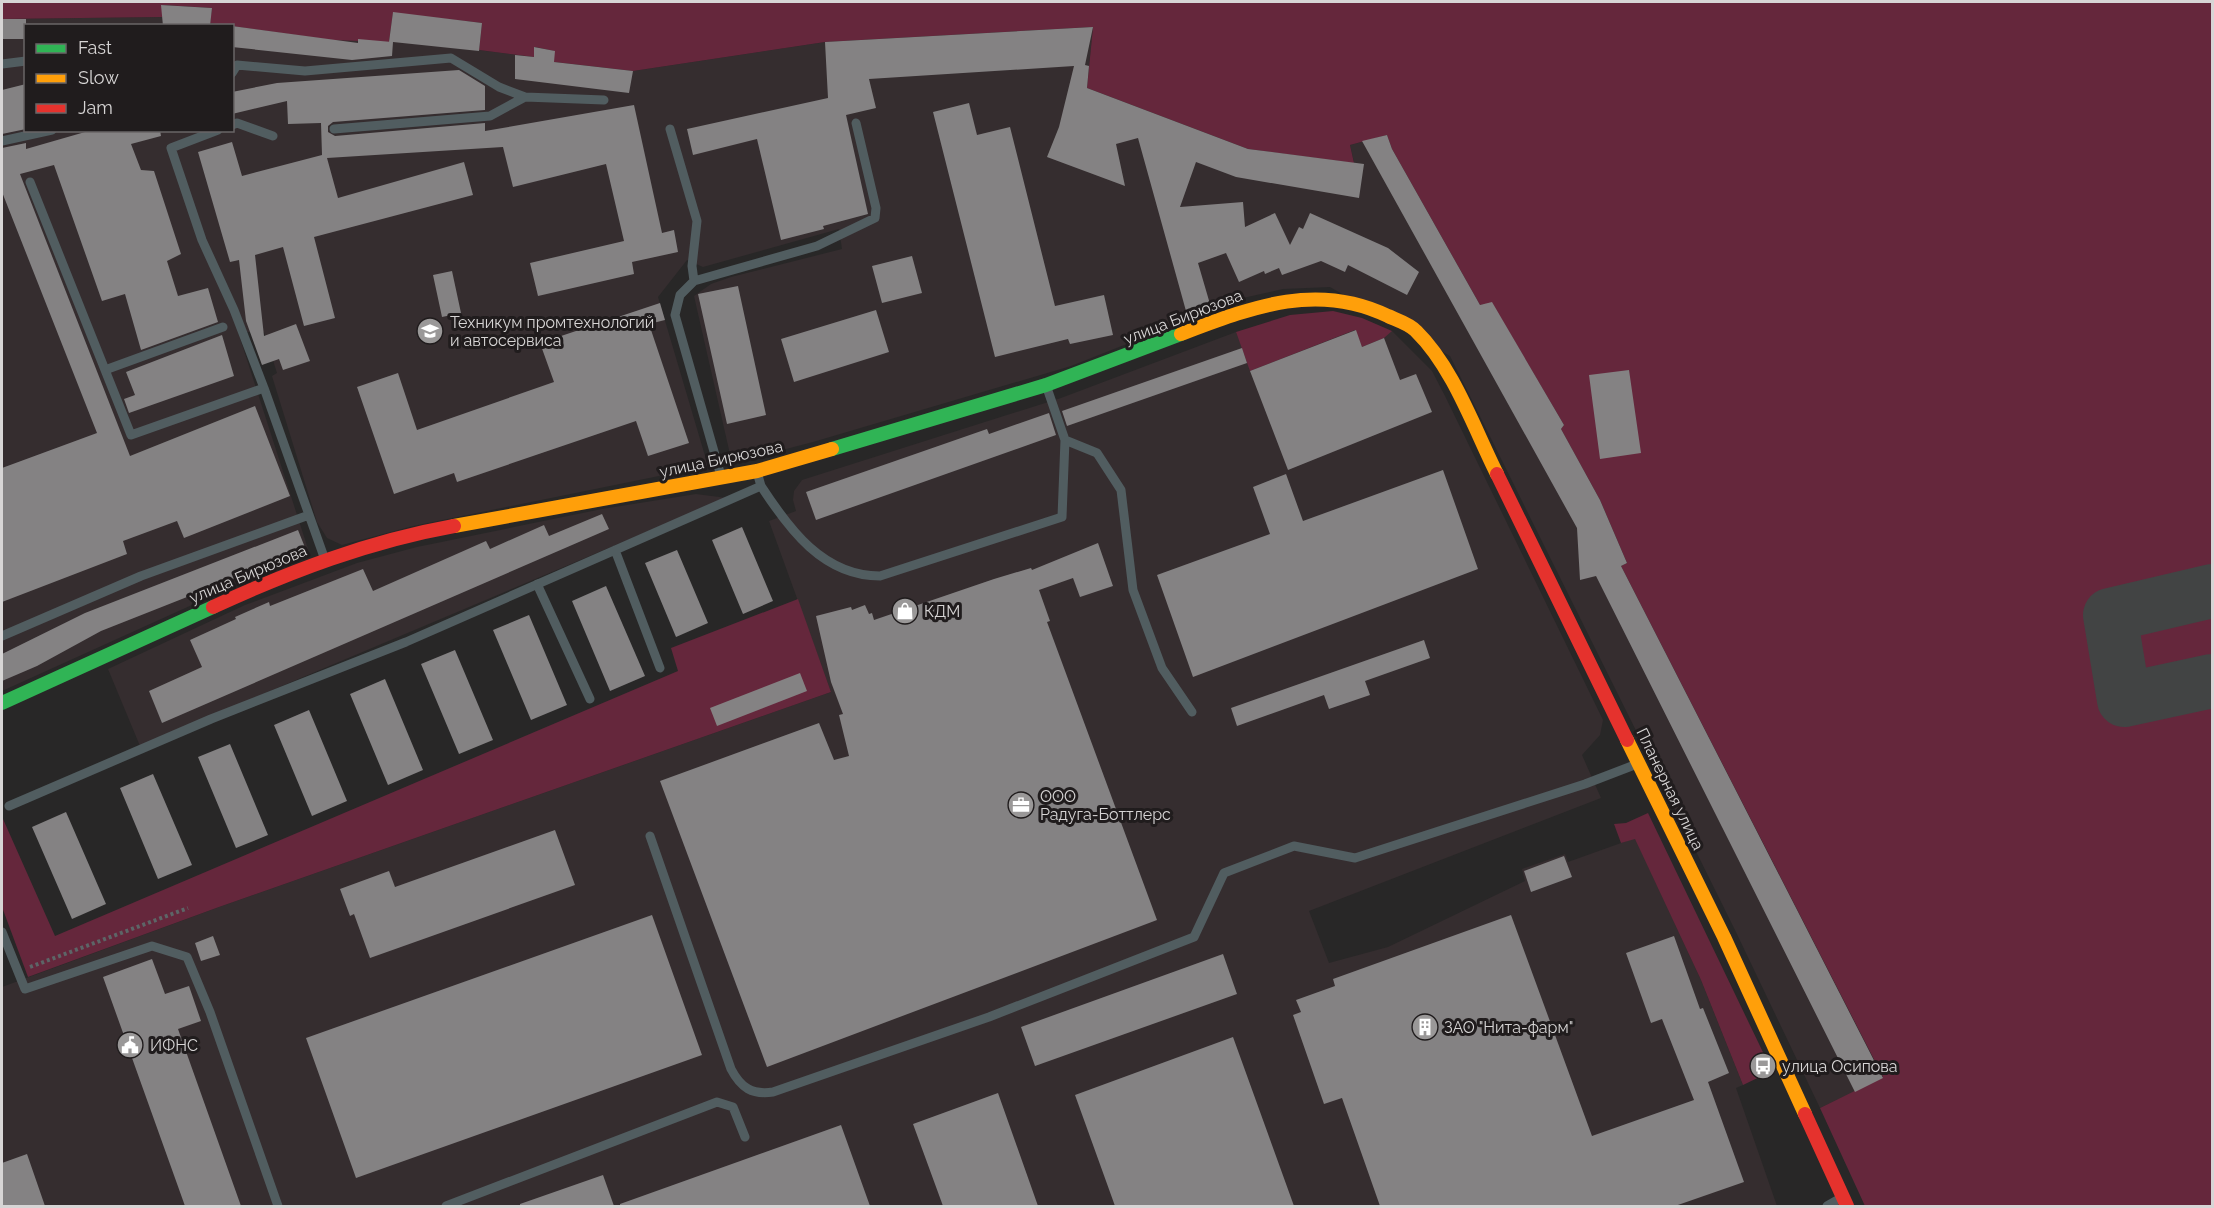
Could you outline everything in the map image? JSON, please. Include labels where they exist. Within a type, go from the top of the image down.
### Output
[{"type":"main road","name":"улица Бирюзова","points":[[2,702],[258,586],[325,560],[413,533],[757,471],[1046,386],[1248,309],[1287,301],[1330,298],[1366,304],[1416,328],[1442,363],[1456,391]]},
{"type":"main road","name":"Планерная улица","points":[[1456,391],[1724,937],[1845,1201]]},
{"type":"lane","points":[[234,67],[305,71],[451,58],[499,87],[525,97],[604,100]]},
{"type":"lane","points":[[2,64],[24,61]]},
{"type":"lane","points":[[334,129],[490,116],[525,97]]},
{"type":"lane","points":[[234,124],[237,123],[273,136]]},
{"type":"lane","points":[[721,478],[675,315],[680,295],[693,281],[817,246],[875,218],[876,208],[856,123]]},
{"type":"lane","points":[[670,129],[697,221],[692,266],[693,281]]},
{"type":"lane","points":[[2,141],[43,132]]},
{"type":"lane","points":[[213,132],[171,148],[202,240],[234,310],[264,388],[325,560]]},
{"type":"lane","points":[[30,182],[131,435],[264,388]]},
{"type":"lane","points":[[105,370],[223,327]]},
{"type":"lane","points":[[757,471],[761,486],[787,526],[823,558],[861,576],[880,576],[1062,517],[1065,440],[1046,386]]},
{"type":"lane","points":[[1065,440],[1096,453],[1121,490],[1133,590],[1162,668],[1192,712]]},
{"type":"lane","points":[[9,806],[211,719],[406,642],[761,486]]},
{"type":"lane","points":[[2,636],[141,576],[309,515]]},
{"type":"lane","points":[[615,550],[660,668]]},
{"type":"lane","points":[[537,584],[590,699]]},
{"type":"lane","points":[[650,836],[731,1069],[739,1083],[748,1091],[762,1094],[989,1017],[1194,937],[1224,873],[1294,846],[1356,858],[1585,784],[1639,763]]},
{"type":"lane","points":[[2,932],[25,989],[152,946],[187,957],[210,1012],[278,1206]]},
{"type":"lane","points":[[446,1206],[717,1102],[734,1107],[745,1137]]},
{"type":"lane","points":[[1827,1206],[1845,1201]]},
{"type":"path","points":[[18,971],[188,908]]},
{"type":"shaded area","points":[[2,2],[2212,2],[2212,1206],[1865,1206],[1820,1108],[1883,1077],[1621,566],[1627,563],[1600,500],[1561,429],[1564,425],[1492,303],[1480,305],[1392,149],[1387,135],[1350,145],[1354,163],[1248,149],[1087,88],[1093,27],[825,42],[633,71],[554,62],[554,51],[535,47],[534,57],[479,50],[482,23],[393,13],[389,42],[331,40],[234,26],[234,24],[210,23],[212,8],[162,5],[162,17],[2,19]]},
{"type":"shaded area","points":[[161,5],[212,8],[211,23],[221,24],[24,24],[24,132],[234,132],[234,26],[331,40],[389,41],[393,12],[482,23],[479,50],[534,57],[534,47],[555,51],[554,62],[633,71],[825,42],[1093,27],[1087,88],[1248,149],[1354,162],[1350,145],[1387,135],[1392,149],[1480,305],[1492,302],[1564,425],[1627,563],[1621,566],[1883,1078],[1820,1108],[1735,930],[1450,356],[1330,287],[1283,289],[1243,298],[1071,366],[813,442],[732,463],[694,296],[711,284],[731,277],[842,249],[839,229],[703,267],[687,260],[658,297],[708,466],[413,526],[342,545],[327,538],[317,522],[272,376],[277,373],[264,332],[238,332],[309,552],[2,691],[2,19],[162,17]]},
{"type":"shaded area","points":[[1333,311],[1362,318],[1392,331],[1384,338],[1362,347],[1355,330],[1250,371],[1236,332],[1290,315]]},
{"type":"shaded area","points":[[1356,330],[1392,331],[1432,371],[1603,720],[1600,735],[1582,755],[1601,798],[1309,911],[1329,963],[1388,947],[1525,881],[1522,869],[1565,854],[1568,862],[1635,838],[1701,980],[1743,1085],[1736,1088],[1777,1206],[2,1206],[2,987],[219,907],[831,692],[769,521],[796,511],[793,500],[794,491],[802,480],[1061,398],[1236,332],[1251,370]]},
{"type":"shaded area","points":[[696,494],[727,498],[140,746],[108,669],[245,605],[357,563],[417,547],[602,509]]},
{"type":"shaded area","points":[[798,599],[831,692],[219,907],[28,977],[2,907],[3,819],[55,936],[678,671],[671,648]]},
{"type":"shaded area","points":[[1648,813],[1772,1071],[1743,1085],[1701,980],[1635,839],[1621,843],[1614,824],[1626,823]]},
{"type":"building","points":[[161,5],[212,8],[210,24],[163,24]]},
{"type":"building","points":[[393,12],[482,23],[479,51],[393,42],[392,56],[352,60],[234,47],[234,26],[358,43],[358,39],[389,42]]},
{"type":"building","points":[[2,19],[26,19],[24,39],[2,39]]},
{"type":"building","points":[[1093,27],[1085,65],[1089,66],[1087,88],[1248,149],[1364,164],[1359,198],[1236,177],[1196,162],[1180,207],[1243,202],[1245,227],[1275,213],[1290,245],[1299,227],[1303,229],[1310,213],[1388,248],[1419,272],[1407,295],[1348,265],[1345,272],[1321,261],[1282,275],[1279,268],[1265,274],[1264,271],[1239,282],[1226,253],[1198,263],[1210,304],[1186,311],[1138,138],[1116,144],[1125,186],[1047,157],[1059,127],[1074,66],[869,79],[876,108],[846,115],[868,214],[781,240],[757,139],[693,155],[687,129],[828,98],[825,42]]},
{"type":"building","points":[[534,47],[555,51],[554,62],[633,71],[629,93],[515,79],[515,55],[534,57]]},
{"type":"building","points":[[459,70],[485,86],[485,110],[333,122],[328,126],[328,132],[335,136],[485,123],[485,131],[634,105],[662,233],[674,230],[678,252],[632,262],[634,274],[538,296],[530,263],[624,241],[606,164],[513,187],[503,147],[327,158],[338,198],[464,162],[473,195],[314,237],[335,318],[304,326],[283,247],[255,255],[264,336],[296,324],[310,361],[283,370],[279,359],[262,365],[246,321],[239,260],[230,262],[198,152],[232,142],[242,176],[322,155],[321,123],[288,124],[287,101],[234,114],[234,92],[277,83]]},
{"type":"building","points":[[24,84],[24,129],[2,134],[2,90]]},
{"type":"building","points":[[969,103],[977,135],[1010,127],[1055,306],[1104,295],[1113,335],[1070,344],[1068,339],[995,357],[933,112]]},
{"type":"building","points":[[85,132],[160,132],[161,136],[131,144],[141,170],[154,171],[181,254],[167,261],[178,296],[208,288],[218,322],[141,350],[125,294],[102,301],[54,165],[20,174],[130,456],[255,406],[290,496],[184,538],[177,521],[123,541],[127,554],[2,602],[2,468],[97,433],[2,192],[2,148],[26,143],[26,149]]},
{"type":"building","points":[[1387,135],[1392,149],[1480,305],[1492,302],[1564,425],[1561,429],[1600,500],[1627,563],[1621,566],[1883,1078],[1855,1092],[1596,576],[1580,580],[1577,528],[1362,141]]},
{"type":"building","points":[[912,256],[922,293],[882,303],[872,266]]},
{"type":"building","points":[[452,271],[461,313],[442,317],[433,275]]},
{"type":"building","points":[[738,286],[766,415],[727,424],[698,294]]},
{"type":"building","points":[[660,303],[665,320],[649,324],[689,443],[648,456],[636,421],[457,482],[454,473],[394,494],[357,387],[398,373],[417,430],[554,382],[540,343]]},
{"type":"building","points":[[876,310],[889,352],[794,382],[781,339]]},
{"type":"building","points":[[1356,330],[1362,347],[1384,338],[1400,380],[1416,374],[1432,412],[1288,470],[1250,371]]},
{"type":"building","points":[[222,335],[234,376],[129,413],[124,399],[135,395],[126,372]]},
{"type":"building","points":[[1242,348],[1247,363],[1067,426],[1062,411]]},
{"type":"building","points":[[1629,370],[1641,453],[1600,459],[1589,375]]},
{"type":"building","points":[[1049,413],[1056,435],[816,520],[806,492],[987,429],[989,434]]},
{"type":"building","points":[[1443,470],[1478,569],[1193,677],[1157,575],[1270,534],[1253,487],[1286,474],[1303,521]]},
{"type":"building","points":[[602,514],[609,529],[162,723],[149,691],[202,667],[190,640],[236,619],[235,617],[269,602],[270,606],[363,569],[373,591],[486,541],[490,549],[544,525],[549,536]]},
{"type":"building","points":[[742,527],[773,601],[743,614],[712,540]]},
{"type":"building","points":[[298,530],[306,550],[101,631],[37,666],[2,681],[2,654],[85,613]]},
{"type":"building","points":[[1098,543],[1113,586],[1080,597],[1073,578],[1039,590],[1050,621],[1047,622],[1157,920],[767,1067],[660,781],[819,723],[834,760],[849,756],[839,715],[843,714],[831,682],[816,616],[851,607],[852,610],[865,605],[869,614],[872,613],[874,620],[994,579],[1031,568],[1032,570]]},
{"type":"building","points":[[677,550],[708,623],[676,637],[645,563]]},
{"type":"building","points":[[606,586],[645,676],[610,691],[572,601]]},
{"type":"building","points":[[529,615],[567,705],[531,720],[493,630]]},
{"type":"building","points":[[1424,640],[1430,658],[1365,681],[1370,695],[1329,709],[1324,695],[1237,726],[1231,708]]},
{"type":"building","points":[[455,650],[493,740],[459,754],[421,664]]},
{"type":"building","points":[[800,673],[807,691],[717,726],[710,708]]},
{"type":"building","points":[[385,679],[423,770],[388,785],[350,694]]},
{"type":"building","points":[[309,710],[347,801],[312,816],[274,725]]},
{"type":"building","points":[[230,744],[268,835],[236,848],[198,757]]},
{"type":"building","points":[[153,774],[192,865],[158,879],[120,788]]},
{"type":"building","points":[[66,812],[106,904],[72,919],[32,827]]},
{"type":"building","points":[[555,830],[575,885],[370,958],[354,914],[350,916],[340,889],[389,871],[395,887]]},
{"type":"building","points":[[1564,856],[1572,877],[1531,892],[1524,871]]},
{"type":"building","points":[[652,915],[702,1055],[356,1178],[306,1038]]},
{"type":"building","points":[[1511,915],[1592,1136],[1694,1100],[1662,1019],[1651,1023],[1626,953],[1674,936],[1700,1009],[1703,1008],[1729,1073],[1708,1082],[1744,1182],[1675,1206],[1380,1206],[1342,1098],[1324,1104],[1293,1015],[1301,1012],[1296,1000],[1335,986],[1333,979]]},
{"type":"building","points":[[213,936],[220,955],[201,961],[195,943]]},
{"type":"building","points":[[1223,954],[1237,994],[1035,1066],[1021,1027]]},
{"type":"building","points":[[152,959],[165,994],[189,986],[201,1021],[178,1029],[241,1206],[185,1206],[103,977]]},
{"type":"building","points":[[1233,1037],[1294,1206],[1115,1206],[1075,1095]]},
{"type":"building","points":[[998,1093],[1038,1206],[943,1206],[913,1124]]},
{"type":"building","points":[[841,1125],[870,1206],[620,1206],[620,1204]]},
{"type":"building","points":[[27,1154],[45,1206],[2,1206],[2,1163]]},
{"type":"building","points":[[603,1175],[614,1206],[520,1206],[520,1204]]},
{"type":"taxiway","points":[[2212,591],[2110,615],[2124,700],[2212,681]]},
{"type":"traffic: fast","points":[[832,449],[1046,385],[1181,334]]},
{"type":"traffic: fast","points":[[2,703],[213,607]]},
{"type":"traffic: slow","points":[[1181,334],[1232,315],[1283,302],[1309,299],[1335,300],[1361,306],[1403,322],[1416,331],[1441,362],[1462,399],[1497,474]]},
{"type":"traffic: slow","points":[[454,526],[757,471],[832,449]]},
{"type":"traffic: slow","points":[[1627,740],[1724,937],[1805,1114]]},
{"type":"traffic: jam","points":[[1497,474],[1627,740]]},
{"type":"traffic: jam","points":[[213,607],[272,581],[331,559],[392,540],[454,526]]},
{"type":"traffic: jam","points":[[1805,1114],[1847,1206]]},
{"type":"place","name":"Техникум промтехнологий и автосервиса","points":[[430,331]]},
{"type":"place","name":"КДМ","points":[[905,611]]},
{"type":"place","name":"ООО Радуга-Боттлерс","points":[[1021,805]]},
{"type":"place","name":"ЗАО \"Нита-фарм\"","points":[[1425,1027]]},
{"type":"place","name":"ИФНС","points":[[130,1045]]},
{"type":"place","name":"улица Осипова","points":[[1763,1066]]}]
